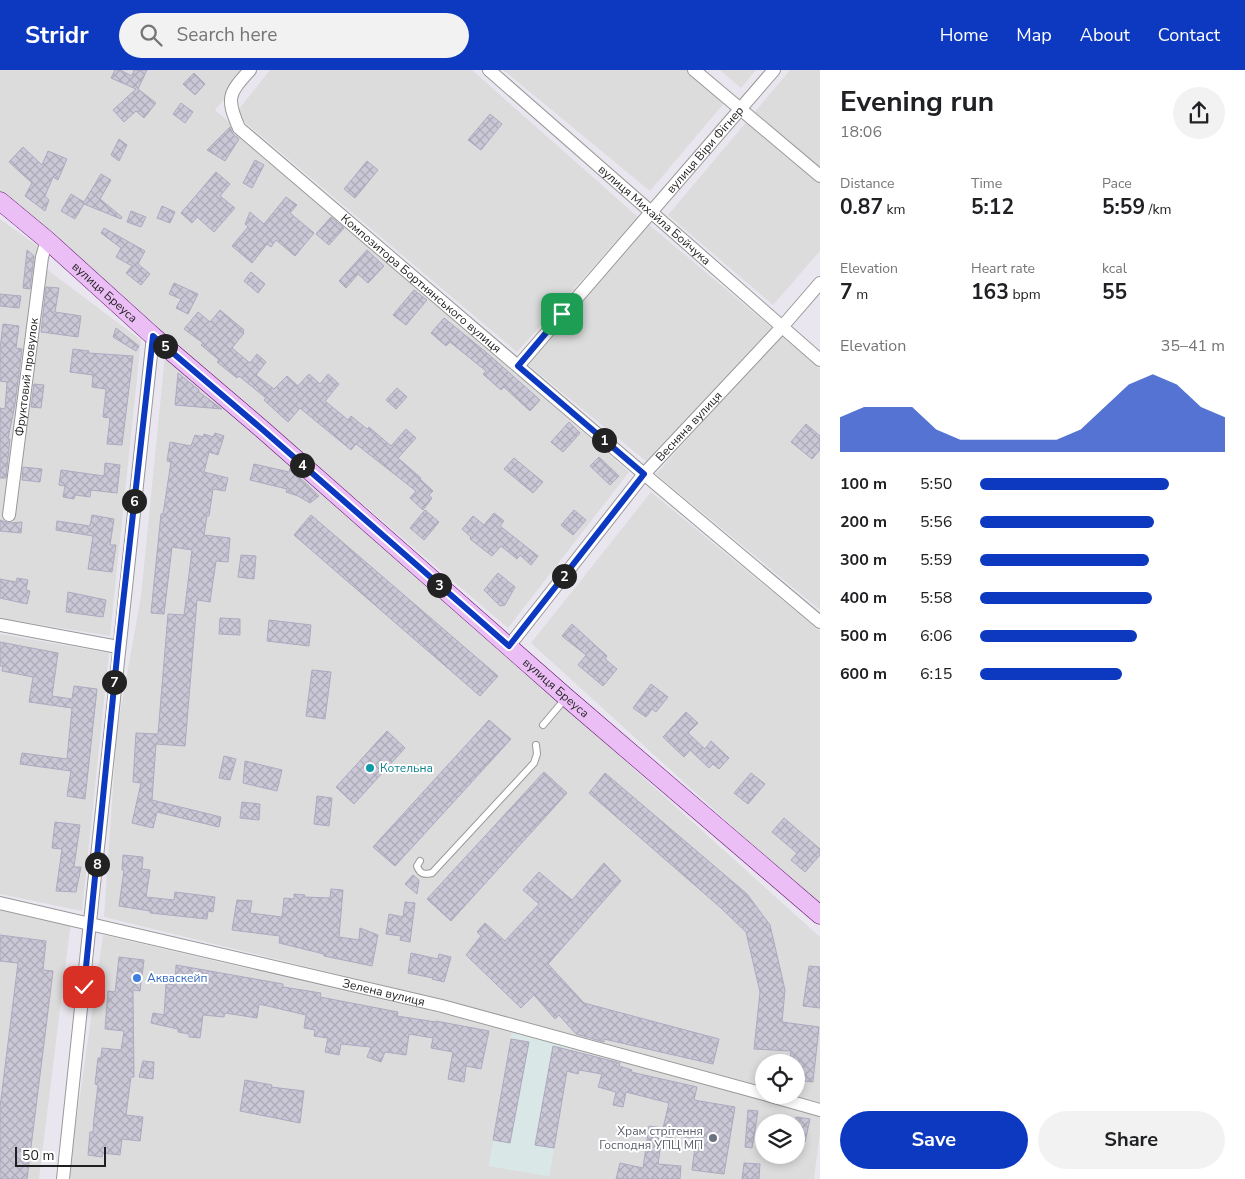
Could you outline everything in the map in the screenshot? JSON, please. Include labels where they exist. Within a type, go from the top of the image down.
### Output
[{"type":"street","name":"Композитора Бортнянського вулиця","points":[[250,70],[234,88],[231,106],[239,128],[820,622]]},
{"type":"street","name":"вулиця Михайла Бойчука","points":[[489,70],[820,360]]},
{"type":"street","points":[[694,70],[820,176]]},
{"type":"street","name":"вулиця Віри Фігнер","points":[[518,366],[774,70]]},
{"type":"street","name":"вулиця Бреуса","points":[[0,201],[48,240],[153,336],[263,430],[566,698],[820,915]]},
{"type":"street","name":"Фруктовий провулок","points":[[9,516],[42,257],[48,240]]},
{"type":"street","name":"Весняна вулиця","points":[[509,646],[644,474],[782,327],[820,283]]},
{"type":"street","points":[[63,1179],[91,923],[118,647],[153,336]]},
{"type":"street","points":[[0,625],[118,647]]},
{"type":"street","name":"Зелена вулиця","points":[[0,903],[442,1006],[755,1091]]},
{"type":"street","name":"Зелена вулиця","points":[[800,1104],[820,1110]]},
{"type":"lane","points":[[543,725],[566,698]]},
{"type":"lane","points":[[420,861],[417,866],[419,872],[426,875],[432,874],[534,763],[537,754],[536,745]]},
{"type":"shaded area","points":[[0,70],[248,70],[215,110],[629,472],[508,628],[0,195]]},
{"type":"shaded area","points":[[270,70],[472,70],[638,217],[517,352],[235,114]]},
{"type":"shaded area","points":[[503,70],[687,70],[725,102],[650,191]]},
{"type":"shaded area","points":[[720,70],[756,70],[741,88]]},
{"type":"shaded area","points":[[790,70],[820,70],[820,251],[773,305],[668,215]]},
{"type":"shaded area","points":[[0,219],[39,247],[45,268],[141,340],[110,636],[0,618]]},
{"type":"shaded area","points":[[647,223],[772,328],[647,462],[526,363]]},
{"type":"shaded area","points":[[780,335],[820,369],[820,610],[656,474]]},
{"type":"shaded area","points":[[165,355],[327,492],[820,937],[820,1102],[805,1098],[805,1054],[755,1054],[755,1085],[460,1004],[104,917],[117,730],[141,596]]},
{"type":"shaded area","points":[[651,492],[820,631],[820,906],[531,643]]},
{"type":"shaded area","points":[[0,634],[109,653],[82,911],[0,894]]},
{"type":"shaded area","points":[[0,909],[71,921],[39,1179],[0,1179]]},
{"type":"shaded area","points":[[103,935],[512,1030],[489,1166],[549,1176],[572,1044],[755,1098],[755,1104],[776,1104],[820,1117],[814,1179],[68,1179]]},
{"type":"shaded area","points":[[512,1030],[572,1044],[549,1176],[489,1166]]},
{"type":"building","points":[[115,70],[120,70],[132,76],[134,70],[147,70],[138,89],[156,103],[144,118],[136,111],[124,122],[113,110],[136,89],[111,78]]},
{"type":"building","points":[[194,73],[205,84],[195,95],[183,84]]},
{"type":"building","points":[[181,103],[193,112],[185,123],[173,114]]},
{"type":"building","points":[[490,114],[502,124],[481,150],[468,140]]},
{"type":"building","points":[[230,127],[233,134],[239,139],[225,161],[207,150]]},
{"type":"building","points":[[119,139],[127,145],[119,161],[111,155]]},
{"type":"building","points":[[23,147],[42,165],[48,151],[67,159],[58,180],[53,177],[45,196],[49,200],[45,211],[25,196],[32,183],[9,162]]},
{"type":"building","points":[[255,160],[264,165],[252,188],[243,183]]},
{"type":"building","points":[[367,161],[378,170],[355,198],[344,189]]},
{"type":"building","points":[[216,172],[230,184],[220,196],[235,208],[214,232],[197,217],[192,223],[181,213]]},
{"type":"building","points":[[101,174],[111,180],[100,199],[122,217],[121,219],[84,204],[75,219],[61,211],[71,194],[84,202]]},
{"type":"building","points":[[286,197],[297,205],[290,213],[314,233],[295,256],[276,240],[271,247],[267,244],[252,263],[232,246],[248,227],[245,224],[250,212],[264,224]]},
{"type":"building","points":[[162,206],[175,212],[170,223],[157,218]]},
{"type":"building","points":[[131,211],[146,217],[141,227],[127,222]]},
{"type":"building","points":[[331,217],[344,228],[329,245],[316,234]]},
{"type":"building","points":[[104,228],[145,251],[138,264],[150,274],[141,285],[126,273],[132,266],[116,257],[121,248],[101,233]]},
{"type":"building","points":[[27,250],[34,256],[30,289],[23,288]]},
{"type":"building","points":[[367,250],[384,266],[368,283],[358,274],[346,288],[339,281]]},
{"type":"building","points":[[251,272],[265,284],[258,293],[244,281]]},
{"type":"building","points":[[174,283],[198,294],[188,314],[176,308],[181,299],[169,294]]},
{"type":"building","points":[[46,287],[59,288],[55,312],[81,316],[78,337],[41,332]]},
{"type":"building","points":[[414,290],[427,300],[406,325],[393,315]]},
{"type":"building","points":[[0,294],[21,296],[19,308],[0,306]]},
{"type":"building","points":[[220,310],[244,330],[244,333],[232,348],[250,363],[257,354],[266,362],[256,375],[274,389],[287,376],[298,386],[309,374],[320,384],[328,374],[339,384],[325,401],[348,420],[351,416],[367,429],[369,427],[391,446],[406,429],[416,438],[398,458],[433,491],[429,495],[432,498],[423,510],[410,498],[416,491],[356,444],[351,450],[300,408],[288,422],[264,400],[266,398],[239,376],[237,378],[217,362],[219,360],[201,345],[203,343],[184,329],[198,312],[210,322]]},
{"type":"building","points":[[444,318],[540,400],[530,411],[504,387],[501,390],[483,374],[486,371],[450,342],[446,346],[431,333]]},
{"type":"building","points":[[3,324],[19,326],[16,348],[22,349],[15,404],[8,439],[10,439],[6,478],[0,478],[0,408],[5,409],[7,382],[0,381],[0,349]]},
{"type":"building","points":[[116,328],[139,346],[136,351],[113,337]]},
{"type":"building","points":[[73,349],[89,351],[88,353],[133,356],[122,445],[107,444],[110,418],[103,417],[106,389],[92,387],[93,375],[70,372]]},
{"type":"building","points":[[178,373],[199,392],[222,409],[175,405]]},
{"type":"building","points":[[34,384],[44,385],[41,408],[31,407]]},
{"type":"building","points":[[397,388],[407,397],[396,409],[386,400]]},
{"type":"building","points":[[569,422],[580,433],[563,452],[551,442]]},
{"type":"building","points":[[806,424],[820,436],[820,450],[812,459],[791,442]]},
{"type":"building","points":[[215,433],[224,436],[218,455],[209,452],[204,472],[228,478],[225,491],[213,489],[204,535],[230,538],[228,562],[216,561],[210,602],[197,600],[185,746],[156,744],[152,800],[221,817],[219,827],[157,812],[153,828],[132,823],[141,783],[133,782],[136,733],[158,734],[168,614],[184,615],[192,550],[172,547],[164,614],[151,613],[161,514],[163,514],[171,462],[167,461],[170,442],[191,446],[195,435],[203,437],[204,434],[213,437]]},
{"type":"building","points":[[599,457],[619,476],[610,485],[590,466]]},
{"type":"building","points":[[514,458],[543,482],[533,493],[504,469]]},
{"type":"building","points":[[105,463],[120,465],[117,493],[91,490],[90,497],[75,495],[74,499],[63,497],[65,486],[59,485],[61,470],[104,476]]},
{"type":"building","points":[[254,464],[289,472],[290,468],[319,496],[310,503],[286,492],[287,489],[250,480]]},
{"type":"building","points":[[23,467],[42,469],[40,482],[22,480]]},
{"type":"building","points":[[425,510],[439,522],[424,540],[410,528]]},
{"type":"building","points":[[574,510],[586,520],[573,535],[561,525]]},
{"type":"building","points":[[494,513],[504,521],[500,526],[538,556],[531,565],[520,555],[517,559],[501,546],[492,556],[470,539],[471,537],[462,529],[473,516],[484,525]]},
{"type":"building","points":[[92,515],[114,519],[110,545],[116,545],[112,572],[88,569],[93,536],[56,530],[57,521],[90,526]]},
{"type":"building","points":[[311,515],[498,676],[480,696],[294,535]]},
{"type":"building","points":[[0,520],[8,523],[22,522],[21,533],[0,531]]},
{"type":"building","points":[[241,555],[256,556],[254,579],[238,577]]},
{"type":"building","points":[[498,573],[515,587],[505,605],[500,606],[484,590]]},
{"type":"building","points":[[17,578],[28,580],[26,590],[30,591],[27,604],[0,598],[0,579],[16,582]]},
{"type":"building","points":[[68,592],[106,600],[103,617],[66,612]]},
{"type":"building","points":[[220,618],[240,619],[240,635],[219,634]]},
{"type":"building","points":[[269,620],[311,625],[309,646],[267,641]]},
{"type":"building","points":[[572,624],[607,656],[605,659],[617,669],[603,686],[578,665],[586,655],[562,636]]},
{"type":"building","points":[[0,642],[58,653],[52,696],[72,699],[74,686],[97,689],[85,799],[67,796],[71,771],[20,764],[22,753],[67,759],[72,708],[29,702],[33,677],[2,671],[3,666],[0,666]]},
{"type":"building","points":[[312,670],[331,672],[325,719],[306,716]]},
{"type":"building","points":[[651,684],[668,697],[656,712],[652,709],[646,717],[633,708]]},
{"type":"building","points":[[686,712],[698,723],[688,733],[705,749],[711,741],[729,758],[719,769],[713,764],[709,768],[690,750],[684,757],[663,737]]},
{"type":"building","points":[[489,720],[511,739],[395,866],[373,847]]},
{"type":"building","name":"Котельна","points":[[387,731],[405,748],[354,804],[336,787]]},
{"type":"building","points":[[224,756],[236,759],[230,780],[219,778]]},
{"type":"building","points":[[245,761],[282,770],[277,791],[243,783]]},
{"type":"building","points":[[544,772],[567,793],[451,921],[427,899]]},
{"type":"building","points":[[605,773],[747,894],[770,925],[785,990],[782,1022],[819,1027],[813,1082],[805,1081],[805,1054],[791,1054],[791,1051],[754,1049],[760,992],[746,932],[589,793]]},
{"type":"building","points":[[751,773],[765,784],[748,804],[734,793]]},
{"type":"building","points":[[317,796],[332,798],[329,826],[314,824]]},
{"type":"building","points":[[242,802],[260,804],[259,820],[240,818]]},
{"type":"building","points":[[784,818],[820,849],[820,855],[805,872],[791,860],[797,853],[772,832]]},
{"type":"building","points":[[55,822],[80,825],[74,867],[81,867],[76,892],[56,891],[62,849],[52,848]]},
{"type":"building","points":[[123,855],[143,857],[142,869],[150,870],[146,897],[174,900],[175,892],[215,897],[213,912],[208,911],[207,919],[150,913],[150,911],[119,906],[124,870],[122,870]]},
{"type":"building","points":[[604,863],[621,881],[548,964],[584,1003],[719,1039],[713,1064],[604,1039],[604,1042],[576,1034],[559,1015],[555,1019],[534,995],[521,1008],[466,955],[481,936],[477,932],[485,923],[505,941],[539,904],[523,890],[539,872],[572,900]]},
{"type":"building","points":[[413,875],[419,880],[417,894],[405,884]]},
{"type":"building","points":[[331,889],[343,890],[339,937],[359,940],[360,928],[378,935],[372,966],[324,956],[324,954],[279,943],[280,936],[232,930],[237,900],[252,901],[250,913],[282,917],[284,898],[294,899],[294,894],[305,895],[304,897],[330,898]]},
{"type":"building","points":[[405,902],[415,903],[410,942],[400,940],[401,936],[386,934],[389,914],[403,917]]},
{"type":"building","points":[[0,935],[46,941],[43,970],[53,971],[27,1179],[0,1179],[0,1107],[18,963],[0,961]]},
{"type":"building","points":[[411,953],[438,959],[439,954],[451,957],[444,982],[408,973]]},
{"type":"building","points":[[119,957],[144,960],[140,991],[133,990],[134,1077],[131,1077],[126,1115],[143,1117],[140,1141],[122,1139],[120,1155],[103,1153],[102,1157],[88,1155],[90,1132],[93,1132],[98,1085],[95,1084],[98,1058],[101,1058],[102,1048],[121,1050],[124,1031],[105,1029],[108,991],[115,992]]},
{"type":"building","points":[[176,965],[283,984],[283,987],[321,993],[320,997],[398,1012],[397,1016],[489,1031],[481,1069],[466,1066],[464,1082],[448,1079],[453,1052],[431,1048],[433,1038],[409,1034],[406,1055],[385,1052],[381,1062],[367,1057],[371,1047],[341,1044],[339,1055],[325,1052],[328,1038],[314,1036],[315,1030],[304,1028],[306,1015],[259,1004],[257,1018],[225,1013],[224,1017],[203,1015],[200,1038],[189,1037],[189,1034],[178,1032],[178,1029],[151,1023],[153,1013],[164,1015],[166,984],[175,985]]},
{"type":"building","points":[[809,966],[820,967],[820,1008],[803,1006]]},
{"type":"building","points":[[511,1039],[529,1042],[510,1143],[493,1140]]},
{"type":"building","points":[[553,1046],[620,1063],[619,1066],[632,1070],[631,1072],[697,1087],[694,1100],[735,1107],[724,1174],[692,1170],[696,1139],[673,1135],[672,1138],[662,1136],[658,1164],[681,1166],[680,1179],[616,1179],[620,1163],[643,1168],[649,1126],[663,1128],[669,1103],[626,1092],[623,1107],[613,1105],[616,1092],[598,1087],[602,1074],[579,1070],[578,1074],[567,1071],[554,1148],[535,1145]]},
{"type":"building","points":[[143,1061],[154,1062],[153,1079],[139,1077]]},
{"type":"building","points":[[245,1080],[272,1085],[271,1087],[304,1091],[300,1123],[240,1111]]},
{"type":"building","points":[[748,1110],[758,1111],[758,1114],[755,1114],[752,1148],[745,1147]]},
{"type":"building","points":[[805,1118],[810,1119],[805,1142]]},
{"type":"building","points":[[744,1163],[760,1164],[759,1179],[742,1179]]},
{"type":"place","name":"Котельна","points":[[370,768]]},
{"type":"place","name":"Акваскейп","points":[[137,978]]},
{"type":"place","name":"Храм стрітення Господня УПЦ МП","points":[[713,1138]]},
{"type":"route","points":[[84,987],[118,647],[153,336],[509,646],[644,474],[518,366],[562,314]]}]
